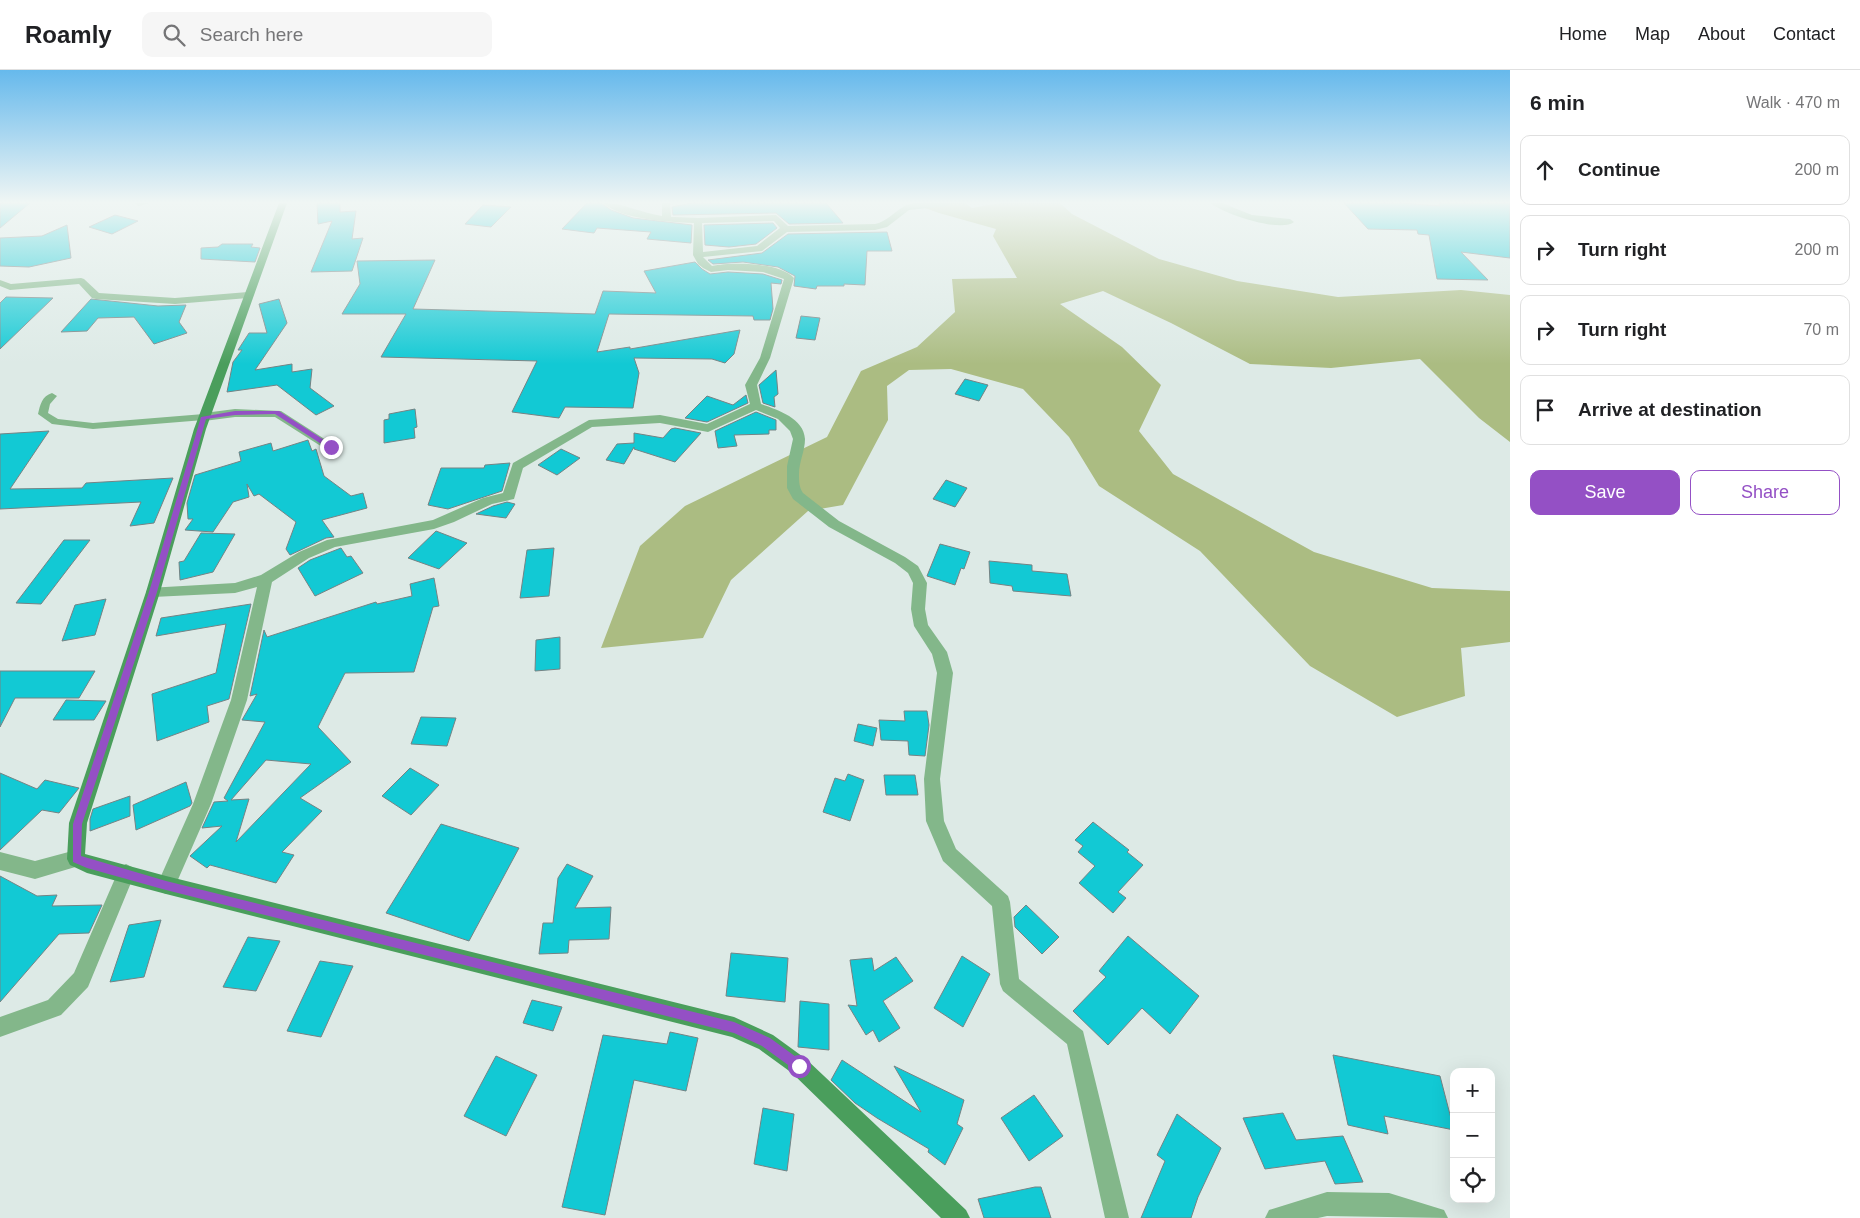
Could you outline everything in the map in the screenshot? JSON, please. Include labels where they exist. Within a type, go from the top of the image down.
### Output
[{"type":"street","points":[[76,859],[78,824],[153,592],[204,417],[263,257]]},
{"type":"street","points":[[699,257],[703,266],[711,268],[720,266],[764,270],[785,274],[789,278],[765,358],[752,385],[756,406]]},
{"type":"street","points":[[0,283],[10,287],[81,281],[96,296],[175,301],[248,296]]},
{"type":"street","points":[[153,592],[235,588],[266,579],[304,555],[332,543],[450,520],[488,501],[508,496],[517,466],[589,424],[660,418],[708,428],[756,406],[782,416],[796,430],[799,439],[793,466],[793,488],[798,496],[834,524],[900,560],[913,570],[920,583],[918,609],[921,626],[940,652],[945,674],[932,779],[935,820],[949,855],[1001,902],[1010,984],[1076,1038],[1117,1218]]},
{"type":"street","points":[[204,417],[235,413],[277,412],[331,447]]},
{"type":"street","points":[[166,885],[202,804],[239,700],[266,579]]},
{"type":"street","points":[[0,861],[35,870],[76,859],[87,864],[166,885],[734,1028],[766,1042],[799,1066],[958,1218]]},
{"type":"street","points":[[0,1027],[54,1008],[81,980],[126,873]]},
{"type":"street","points":[[1277,1218],[1327,1204],[1389,1205],[1436,1218]]},
{"type":"lane","points":[[52,396],[45,403],[43,414],[54,422],[93,426],[204,417]]},
{"type":"green space","points":[[1005,257],[1154,257],[1237,281],[1338,297],[1461,290],[1510,295],[1510,442],[1479,418],[1420,359],[1331,368],[1250,364],[1171,323],[1103,291],[1060,304],[1122,347],[1161,385],[1139,431],[1173,474],[1314,552],[1432,588],[1510,591],[1510,642],[1461,648],[1465,696],[1397,717],[1310,666],[1200,551],[1099,486],[1069,437],[1023,389],[951,369],[909,370],[887,386],[888,420],[843,505],[808,511],[731,580],[703,638],[601,648],[640,546],[685,506],[827,437],[861,371],[917,347],[955,312],[952,279],[1017,278]]},
{"type":"building","points":[[0,257],[71,257],[29,267],[0,266]]},
{"type":"building","points":[[201,257],[257,257],[255,262],[201,259]]},
{"type":"building","points":[[317,257],[357,257],[352,271],[311,272]]},
{"type":"building","points":[[734,257],[867,257],[865,285],[817,286],[816,289],[794,286],[795,276],[778,267],[743,262],[713,264],[708,260]]},
{"type":"building","points":[[1433,257],[1465,257],[1488,280],[1437,279]]},
{"type":"building","points":[[435,260],[413,309],[595,314],[603,291],[656,293],[644,271],[695,262],[710,274],[728,272],[763,274],[782,280],[781,284],[771,283],[773,309],[770,320],[754,320],[753,316],[609,314],[597,352],[630,347],[630,349],[740,330],[734,354],[725,363],[712,359],[634,358],[639,373],[633,408],[565,407],[559,418],[512,412],[537,361],[381,357],[406,314],[342,314],[360,284],[357,261]]},
{"type":"building","points":[[6,297],[53,298],[0,349],[0,303]]},
{"type":"building","points":[[91,299],[158,306],[186,305],[179,322],[187,333],[154,344],[134,317],[98,318],[87,331],[61,332]]},
{"type":"building","points":[[279,299],[287,323],[255,370],[292,364],[292,372],[312,369],[310,388],[334,406],[316,415],[277,385],[227,392],[233,362],[242,350],[238,350],[249,333],[267,333],[259,304]]},
{"type":"building","points":[[801,316],[820,318],[815,340],[796,338]]},
{"type":"building","points":[[776,370],[778,394],[774,397],[775,407],[763,403],[759,385]]},
{"type":"building","points":[[965,379],[988,385],[979,401],[955,394]]},
{"type":"building","points":[[746,395],[748,403],[707,422],[685,418],[707,396],[733,405]]},
{"type":"building","points":[[415,409],[417,427],[414,428],[415,438],[384,443],[384,420],[389,419],[389,414]]},
{"type":"building","points":[[756,412],[776,420],[776,430],[769,430],[769,434],[734,435],[737,446],[718,448],[715,431]]},
{"type":"building","points":[[675,428],[701,433],[675,462],[634,449],[634,447],[624,464],[606,460],[617,444],[634,443],[634,433],[663,438],[671,429]]},
{"type":"building","points":[[49,431],[10,489],[82,488],[86,483],[173,478],[154,523],[130,526],[141,502],[0,509],[0,434]]},
{"type":"building","points":[[308,440],[312,451],[316,449],[324,476],[351,496],[363,493],[367,508],[322,520],[334,537],[326,538],[290,555],[286,549],[296,522],[259,494],[254,496],[247,484],[249,497],[233,502],[213,532],[185,530],[193,519],[188,519],[187,503],[195,475],[241,461],[239,452],[271,443],[273,451]]},
{"type":"building","points":[[561,449],[580,458],[557,475],[538,465]]},
{"type":"building","points":[[510,463],[502,491],[448,509],[428,505],[441,468],[484,468],[485,465]]},
{"type":"building","points":[[946,480],[967,488],[955,507],[933,499]]},
{"type":"building","points":[[507,502],[515,504],[506,518],[476,514],[493,506]]},
{"type":"building","points":[[436,531],[467,543],[439,569],[408,558]]},
{"type":"building","points":[[201,533],[235,534],[213,572],[180,580],[179,562],[184,561]]},
{"type":"building","points":[[64,540],[90,540],[41,604],[16,603]]},
{"type":"building","points":[[940,544],[970,552],[964,569],[961,568],[955,585],[927,576]]},
{"type":"building","points":[[341,548],[347,557],[351,556],[363,573],[315,596],[298,568],[310,560]]},
{"type":"building","points":[[554,548],[549,596],[520,598],[527,550]]},
{"type":"building","points":[[989,561],[1032,565],[1032,571],[1067,574],[1071,596],[1013,591],[1012,586],[990,583]]},
{"type":"building","points":[[434,578],[439,606],[433,607],[414,672],[345,673],[318,727],[351,762],[300,798],[322,811],[282,852],[294,855],[276,883],[210,865],[207,868],[190,856],[222,826],[202,828],[214,802],[228,801],[224,798],[265,722],[242,720],[257,694],[250,696],[264,630],[267,637],[376,602],[377,604],[412,596],[410,584]],"holes":[[[266,760],[311,764],[236,842],[249,799],[231,800]]]},
{"type":"building","points":[[106,599],[95,635],[62,641],[75,605]]},
{"type":"building","points":[[251,604],[229,699],[207,706],[209,722],[157,741],[152,694],[216,673],[226,624],[156,636],[161,618]]},
{"type":"building","points":[[560,637],[560,669],[535,671],[536,640]]},
{"type":"building","points":[[0,671],[95,671],[79,698],[15,698],[0,727]]},
{"type":"building","points":[[66,700],[106,701],[94,720],[53,720]]},
{"type":"building","points":[[904,711],[927,711],[929,725],[925,756],[909,755],[908,741],[881,740],[879,720],[905,721]]},
{"type":"building","points":[[421,717],[456,718],[447,746],[411,744]]},
{"type":"building","points":[[858,724],[877,728],[873,746],[854,741]]},
{"type":"building","points":[[410,768],[439,785],[411,815],[382,796]]},
{"type":"building","points":[[0,773],[37,789],[45,780],[79,788],[59,813],[42,810],[0,850]]},
{"type":"building","points":[[848,774],[864,780],[850,821],[823,812],[835,778],[845,781]]},
{"type":"building","points":[[884,775],[915,775],[918,795],[886,795]]},
{"type":"building","points":[[186,782],[192,803],[190,806],[136,830],[133,805]]},
{"type":"building","points":[[130,796],[130,816],[90,831],[90,819],[93,809]]},
{"type":"building","points":[[1093,822],[1129,850],[1127,852],[1143,865],[1118,892],[1126,898],[1113,913],[1079,883],[1095,866],[1078,852],[1083,846],[1075,840]]},
{"type":"building","points":[[441,824],[519,848],[469,941],[386,913]]},
{"type":"building","points":[[567,864],[593,876],[575,908],[611,907],[609,939],[569,940],[568,953],[539,954],[543,923],[553,923],[558,878]]},
{"type":"building","points":[[0,876],[37,896],[57,895],[52,906],[102,905],[89,933],[59,934],[0,1002]]},
{"type":"building","points":[[1026,905],[1059,937],[1042,954],[1015,927],[1014,917]]},
{"type":"building","points":[[161,920],[144,977],[110,982],[129,925]]},
{"type":"building","points":[[1128,936],[1199,996],[1170,1034],[1142,1008],[1108,1045],[1073,1011],[1106,977],[1099,971]]},
{"type":"building","points":[[248,937],[280,941],[256,991],[223,987]]},
{"type":"building","points":[[731,953],[788,958],[785,1002],[726,996]]},
{"type":"building","points":[[962,956],[990,974],[963,1027],[934,1008]]},
{"type":"building","points":[[896,957],[913,981],[883,1001],[900,1028],[879,1042],[873,1030],[866,1035],[848,1005],[857,1006],[850,960],[872,958],[874,971]]},
{"type":"building","points":[[320,961],[353,966],[321,1037],[287,1031]]},
{"type":"building","points":[[532,1000],[562,1007],[553,1031],[523,1023]]},
{"type":"building","points":[[800,1001],[829,1004],[829,1050],[798,1047]]},
{"type":"building","points":[[670,1032],[698,1038],[686,1091],[634,1080],[605,1215],[562,1207],[603,1035],[667,1044]]},
{"type":"building","points":[[1333,1055],[1440,1076],[1450,1115],[1450,1129],[1384,1116],[1388,1134],[1348,1125]]},
{"type":"building","points":[[496,1056],[537,1075],[506,1136],[464,1116]]},
{"type":"building","points":[[842,1060],[921,1112],[894,1066],[964,1100],[957,1124],[963,1128],[945,1165],[928,1152],[929,1149],[855,1103],[831,1080]]},
{"type":"building","points":[[1034,1095],[1063,1136],[1029,1161],[1001,1118]]},
{"type":"building","points":[[763,1108],[794,1114],[787,1171],[754,1164]]},
{"type":"building","points":[[1283,1113],[1296,1140],[1343,1136],[1363,1182],[1335,1184],[1325,1161],[1265,1169],[1243,1118]]},
{"type":"building","points":[[1177,1114],[1221,1148],[1198,1197],[1191,1218],[1141,1218],[1165,1161],[1157,1155]]},
{"type":"building","points":[[1041,1187],[1051,1218],[984,1218],[978,1199]]},
{"type":"route","points":[[331,447],[277,412],[235,413],[204,417],[153,592],[78,824],[76,859],[87,864],[166,885],[734,1028],[766,1042],[799,1066]]}]
